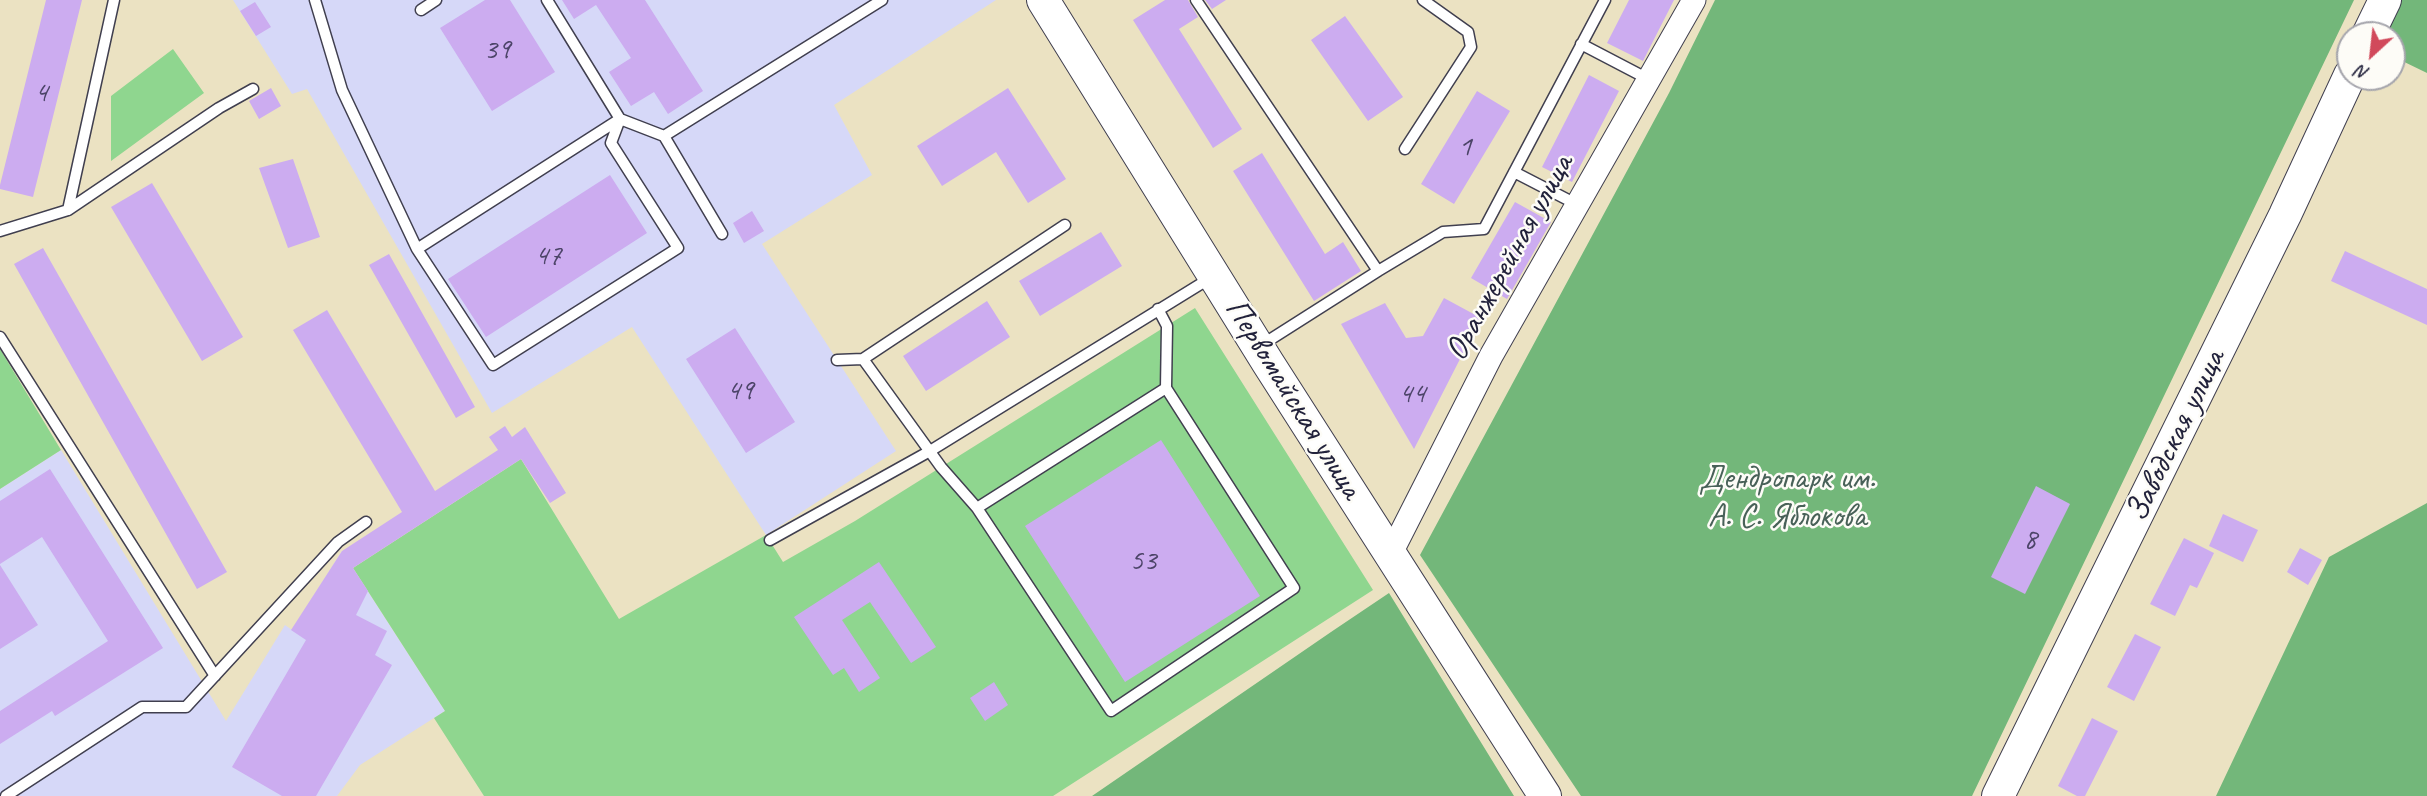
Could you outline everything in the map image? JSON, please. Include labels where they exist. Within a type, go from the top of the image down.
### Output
[{"type":"main road","name":"Первомайская улица","points":[[1044,0],[1258,347],[1545,796]]},
{"type":"main road","points":[[2375,21],[2385,0]]},
{"type":"main road","name":"Заводская улица","points":[[1998,796],[2285,215],[2343,91]]},
{"type":"street","name":"Оранжерейная улица","points":[[1391,553],[1491,356],[1694,0]]},
{"type":"lane","points":[[68,211],[114,0]]},
{"type":"lane","points":[[315,0],[342,90],[417,249],[493,365],[678,248],[611,143],[620,119]]},
{"type":"lane","points":[[421,10],[436,0]]},
{"type":"lane","points":[[547,0],[620,119],[664,136],[722,234]]},
{"type":"lane","points":[[664,136],[882,0]]},
{"type":"lane","points":[[1196,0],[1378,271]]},
{"type":"lane","points":[[1405,149],[1471,47],[1468,33],[1423,0]]},
{"type":"lane","points":[[1258,347],[1443,232],[1484,229],[1605,0]]},
{"type":"lane","points":[[1581,44],[1650,80]]},
{"type":"lane","points":[[0,231],[68,211],[219,108],[253,89]]},
{"type":"lane","points":[[417,249],[620,119]]},
{"type":"lane","points":[[1514,172],[1578,205]]},
{"type":"lane","points":[[837,360],[863,359],[1065,225]]},
{"type":"lane","points":[[770,540],[930,452],[1214,275]]},
{"type":"lane","points":[[863,359],[930,452],[977,508],[1111,711],[1294,588],[1166,388],[1167,326],[1158,309]]},
{"type":"lane","points":[[0,337],[215,676]]},
{"type":"lane","points":[[977,508],[1166,388]]},
{"type":"lane","points":[[6,796],[142,707],[186,707],[338,542],[366,522]]},
{"type":"shaded area","points":[[233,0],[996,0],[834,105],[872,175],[762,244],[896,451],[766,535],[632,327],[492,413],[307,89],[292,94]]},
{"type":"shaded area","points":[[61,450],[226,721],[285,625],[292,630],[342,551],[445,711],[360,765],[337,796],[0,796],[0,489]]},
{"type":"green space","name":"Дендропарк им. А. С. Яблокова","points":[[1715,0],[2354,0],[2344,21],[2336,21],[2336,38],[1972,796],[1581,796],[1420,555],[1669,93]]},
{"type":"green space","points":[[2400,0],[2427,0],[2427,73],[2406,63],[2406,21],[2390,21]]},
{"type":"green space","points":[[173,49],[204,93],[111,161],[111,96]]},
{"type":"green space","points":[[1195,308],[1373,590],[1053,796],[484,796],[434,718],[445,711],[353,568],[521,459],[619,619],[766,535],[783,562],[855,521]]},
{"type":"green space","points":[[0,349],[61,450],[0,489]]},
{"type":"green space","points":[[2427,503],[2427,796],[2216,796],[2329,557]]},
{"type":"green space","points":[[1389,593],[1514,796],[1092,796],[1331,632]]},
{"type":"building","points":[[46,0],[82,0],[33,197],[0,189],[0,185]]},
{"type":"building","points":[[485,0],[510,0],[555,72],[492,111],[440,28]]},
{"type":"building","points":[[562,0],[645,0],[703,91],[668,114],[654,92],[631,106],[609,72],[631,58],[596,5],[574,19]]},
{"type":"building","points":[[1165,0],[1188,0],[1198,17],[1179,29],[1242,129],[1213,148],[1133,20]]},
{"type":"building","points":[[1205,0],[1226,0],[1212,9]]},
{"type":"building","points":[[1629,0],[1674,0],[1643,61],[1607,43]]},
{"type":"building","points":[[255,2],[271,27],[256,36],[240,11]]},
{"type":"building","points":[[1345,16],[1403,97],[1368,121],[1311,40]]},
{"type":"building","points":[[1589,75],[1619,91],[1572,182],[1542,167]]},
{"type":"building","points":[[271,88],[281,106],[259,119],[249,101]]},
{"type":"building","points":[[1008,88],[1066,179],[1028,203],[996,152],[942,186],[917,146]]},
{"type":"building","points":[[1477,91],[1510,111],[1454,204],[1421,184]]},
{"type":"building","points":[[1262,153],[1325,254],[1343,242],[1361,271],[1314,301],[1233,171]]},
{"type":"building","points":[[293,159],[320,237],[288,248],[259,168]]},
{"type":"building","points":[[610,175],[647,233],[486,337],[448,279]]},
{"type":"building","points":[[152,183],[243,337],[202,361],[111,207]]},
{"type":"building","points":[[1515,202],[1551,222],[1507,299],[1471,278]]},
{"type":"building","points":[[752,211],[764,231],[744,243],[733,223]]},
{"type":"building","points":[[1101,232],[1122,266],[1040,316],[1019,281]]},
{"type":"building","points":[[43,248],[227,572],[197,589],[14,264]]},
{"type":"building","points":[[2345,251],[2427,289],[2427,325],[2331,281]]},
{"type":"building","points":[[389,254],[475,407],[456,418],[369,265]]},
{"type":"building","points":[[1444,298],[1481,318],[1414,449],[1341,324],[1385,303],[1406,338],[1423,336]]},
{"type":"building","points":[[987,301],[1010,337],[926,391],[903,356]]},
{"type":"building","points":[[327,310],[435,491],[498,450],[489,437],[505,426],[512,437],[525,427],[566,493],[550,503],[521,459],[353,568],[368,591],[356,615],[387,631],[375,655],[392,665],[316,796],[282,796],[232,767],[306,640],[291,630],[342,551],[402,512],[293,330]]},
{"type":"building","points":[[735,328],[795,422],[746,453],[686,359]]},
{"type":"building","points":[[1161,440],[1260,596],[1125,682],[1025,526]]},
{"type":"building","points":[[50,469],[163,648],[55,716],[52,711],[0,744],[0,711],[108,641],[42,537],[0,564],[0,501]]},
{"type":"building","points":[[2036,486],[2070,504],[2025,594],[1991,577]]},
{"type":"building","points":[[2223,514],[2258,530],[2243,562],[2209,546]]},
{"type":"building","points":[[2184,538],[2214,553],[2197,588],[2190,585],[2175,616],[2150,604]]},
{"type":"building","points":[[2300,548],[2322,560],[2308,585],[2287,572]]},
{"type":"building","points":[[879,562],[936,647],[911,663],[870,602],[842,620],[880,678],[859,692],[844,668],[833,675],[794,617]]},
{"type":"building","points":[[0,565],[38,625],[0,649]]},
{"type":"building","points":[[2135,634],[2161,647],[2134,701],[2107,687]]},
{"type":"building","points":[[994,682],[1008,705],[985,721],[970,698]]},
{"type":"building","points":[[2092,718],[2118,731],[2085,796],[2077,796],[2058,786]]}]
